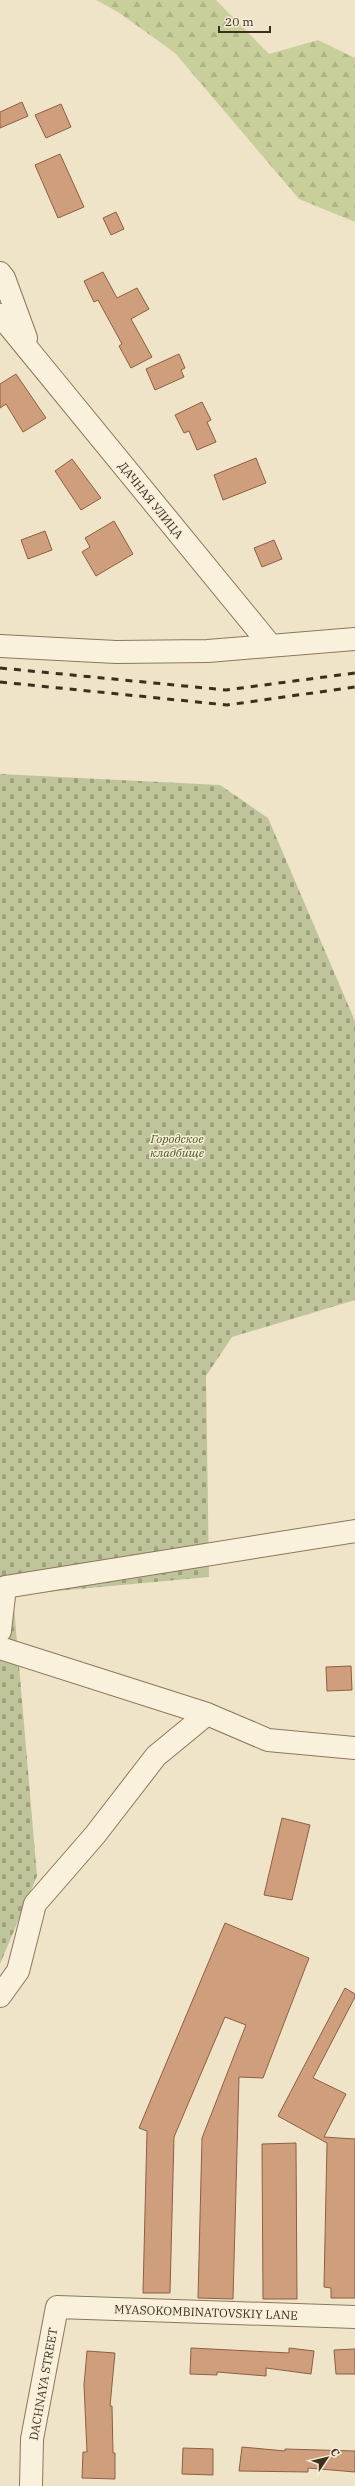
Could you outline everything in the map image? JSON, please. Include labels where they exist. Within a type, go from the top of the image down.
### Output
[{"type":"street","name":"ДАЧНАЯ УЛИЦА","points":[[0,273],[4,278],[31,355]]},
{"type":"street","name":"ДАЧНАЯ УЛИЦА","points":[[0,315],[31,355],[270,646]]},
{"type":"street","points":[[0,646],[116,652],[208,651],[355,639]]},
{"type":"street","points":[[0,1632],[5,1587],[355,1531]]},
{"type":"street","points":[[0,1648],[207,1714],[268,1740],[355,1748]]},
{"type":"street","points":[[0,1996],[18,1972],[35,1904],[95,1835],[156,1756],[207,1714]]},
{"type":"street","name":"MYASOKOMBINATOVSKIY LANE","points":[[57,2307],[355,2317]]},
{"type":"street","name":"DACHNAYA STREET","points":[[31,2486],[32,2439],[57,2307]]},
{"type":"green space","points":[[96,0],[216,0],[269,54],[318,40],[355,58],[355,222],[299,199],[175,53],[118,12]]},
{"type":"green space","name":"Городское кладбище","points":[[0,774],[220,785],[268,818],[355,1021],[355,1300],[232,1337],[206,1376],[209,1577],[13,1595],[37,1876],[0,1964]]},
{"type":"building","points":[[22,102],[28,116],[0,128],[0,112]]},
{"type":"building","points":[[61,104],[71,127],[46,138],[35,115]]},
{"type":"building","points":[[60,154],[84,207],[58,218],[35,165]]},
{"type":"building","points":[[116,212],[124,229],[111,235],[103,218]]},
{"type":"building","points":[[103,272],[117,298],[137,288],[149,309],[131,319],[152,357],[131,368],[119,346],[122,344],[98,300],[94,302],[84,281]]},
{"type":"building","points":[[179,354],[185,368],[181,370],[184,377],[155,390],[146,369]]},
{"type":"building","points":[[16,374],[46,418],[23,432],[6,404],[0,408],[0,384]]},
{"type":"building","points":[[202,402],[211,420],[207,422],[216,442],[197,450],[189,431],[184,433],[175,415]]},
{"type":"building","points":[[256,458],[266,483],[223,500],[214,475]]},
{"type":"building","points":[[72,459],[101,498],[81,510],[55,471]]},
{"type":"building","points":[[114,521],[133,554],[96,576],[82,552],[90,547],[85,538]]},
{"type":"building","points":[[45,531],[52,550],[28,559],[21,540]]},
{"type":"building","points":[[274,540],[282,559],[262,567],[254,548]]},
{"type":"building","points":[[351,1666],[352,1690],[327,1691],[326,1667]]},
{"type":"building","points":[[282,1818],[310,1825],[292,1900],[264,1895]]},
{"type":"building","points":[[225,1923],[309,1958],[263,2078],[239,2077],[233,2299],[198,2298],[202,2138],[246,2025],[225,2017],[174,2137],[170,2293],[143,2293],[147,2131],[139,2128]]},
{"type":"building","points":[[345,1988],[355,1994],[355,1997],[313,2078],[346,2094],[324,2137],[355,2139],[355,2298],[331,2298],[331,2288],[324,2287],[327,2143],[278,2116]]},
{"type":"building","points":[[296,2143],[297,2299],[263,2299],[262,2144]]},
{"type":"building","points":[[191,2348],[289,2353],[289,2348],[314,2351],[311,2374],[266,2368],[266,2376],[217,2372],[217,2375],[190,2374]]},
{"type":"building","points":[[355,2349],[355,2374],[336,2374],[334,2350]]},
{"type":"building","points":[[87,2351],[115,2353],[110,2406],[112,2406],[115,2479],[82,2478],[83,2452],[87,2452],[84,2385]]},
{"type":"building","points":[[242,2447],[285,2451],[285,2449],[355,2451],[355,2472],[308,2468],[308,2472],[239,2471]]},
{"type":"building","points":[[183,2448],[213,2449],[213,2475],[182,2474]]},
{"type":"railway","points":[[0,668],[226,690],[355,673]]},
{"type":"railway","points":[[0,682],[227,705],[355,687]]}]
